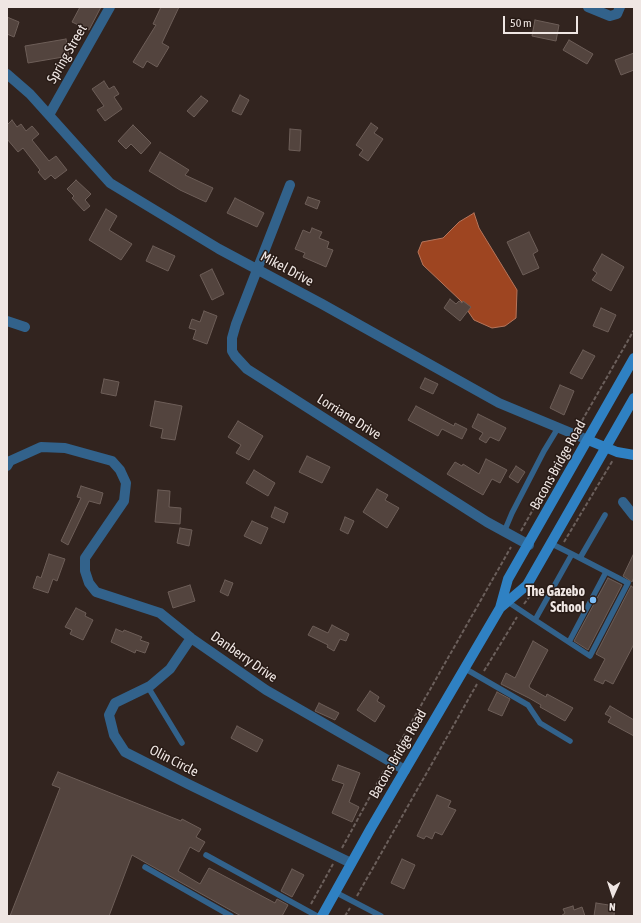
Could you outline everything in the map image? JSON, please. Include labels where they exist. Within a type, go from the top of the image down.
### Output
[{"type":"main road","name":"Bacons Bridge Road","points":[[504,605],[508,579],[529,545],[634,358]]},
{"type":"main road","name":"Bacons Bridge Road","points":[[322,916],[464,668],[504,605],[527,585],[556,546],[606,448],[634,398]]},
{"type":"main road","points":[[588,440],[606,448],[634,455]]},
{"type":"street","name":"Spring Street","points":[[49,115],[110,7]]},
{"type":"street","points":[[588,7],[610,16],[617,14],[620,7]]},
{"type":"street","name":"Mikel Drive","points":[[7,74],[30,94],[110,183],[220,250],[499,404],[588,440]]},
{"type":"street","name":"Lorriane Drive","points":[[290,185],[236,324],[232,338],[232,351],[240,363],[247,369],[504,532],[529,545]]},
{"type":"street","points":[[7,320],[25,327]]},
{"type":"street","name":"Danberry Drive","points":[[7,466],[10,461],[41,447],[65,448],[112,461],[120,470],[126,483],[124,501],[85,558],[85,571],[89,583],[96,592],[160,613],[191,638],[293,707],[361,743],[405,770]]},
{"type":"street","points":[[623,502],[634,516]]},
{"type":"street","name":"Olin Circle","points":[[191,638],[170,669],[148,688],[115,703],[109,715],[114,735],[125,752],[352,863]]},
{"type":"lane","points":[[504,532],[512,513],[544,451],[558,428]]},
{"type":"lane","points":[[580,558],[605,515]]},
{"type":"lane","points":[[504,605],[520,611],[590,656],[628,583],[556,546]]},
{"type":"lane","points":[[535,620],[572,554]]},
{"type":"lane","points":[[569,642],[606,572]]},
{"type":"lane","points":[[464,668],[528,705],[540,723],[570,741]]},
{"type":"lane","points":[[148,688],[182,743]]},
{"type":"lane","points":[[206,855],[317,916]]},
{"type":"lane","points":[[145,867],[231,916]]},
{"type":"lane","points":[[335,892],[381,916]]},
{"type":"path","points":[[582,420],[634,330]]},
{"type":"path","points":[[522,529],[566,451]]},
{"type":"path","points":[[556,546],[609,466]]},
{"type":"path","points":[[395,750],[509,550]]},
{"type":"path","points":[[346,916],[480,678],[532,592]]},
{"type":"path","points":[[308,911],[384,771]]},
{"type":"shaded area","points":[[474,213],[479,228],[517,290],[516,318],[505,326],[492,328],[474,320],[461,301],[423,265],[418,252],[422,242],[443,238],[459,222]]},
{"type":"building","points":[[80,7],[101,7],[89,30],[72,22]]},
{"type":"building","points":[[161,7],[179,7],[162,43],[169,47],[157,67],[147,61],[143,68],[133,62],[156,25],[153,24]]},
{"type":"building","points":[[7,17],[19,22],[14,37],[7,34]]},
{"type":"building","points":[[535,20],[559,25],[556,41],[532,36]]},
{"type":"building","points":[[66,39],[69,56],[28,63],[25,46]]},
{"type":"building","points":[[569,40],[593,54],[587,64],[563,50]]},
{"type":"building","points":[[634,53],[634,70],[621,75],[615,60]]},
{"type":"building","points":[[104,81],[109,89],[114,86],[119,94],[114,97],[122,109],[105,121],[97,110],[104,106],[92,89]]},
{"type":"building","points":[[240,95],[249,100],[241,115],[232,111]]},
{"type":"building","points":[[201,96],[208,101],[194,117],[187,111]]},
{"type":"building","points":[[12,120],[17,127],[21,124],[26,131],[32,126],[39,134],[32,140],[49,161],[56,156],[67,170],[55,179],[51,175],[45,180],[38,172],[40,170],[23,148],[18,152],[7,139],[7,125]]},
{"type":"building","points":[[371,123],[378,128],[374,133],[383,139],[368,161],[359,155],[363,150],[356,145]]},
{"type":"building","points":[[133,125],[151,143],[141,154],[131,144],[126,149],[118,141]]},
{"type":"building","points":[[290,129],[301,130],[300,151],[289,150]]},
{"type":"building","points":[[160,152],[189,170],[185,175],[213,188],[206,202],[180,190],[149,171]]},
{"type":"building","points":[[76,180],[91,194],[85,200],[90,206],[84,211],[72,198],[74,196],[67,189]]},
{"type":"building","points":[[308,197],[320,201],[317,209],[305,204]]},
{"type":"building","points":[[235,198],[264,213],[257,227],[227,213]]},
{"type":"building","points":[[106,209],[117,216],[109,230],[132,244],[121,260],[89,240]]},
{"type":"building","points":[[312,228],[322,232],[319,238],[329,242],[327,248],[333,250],[326,267],[303,257],[305,253],[295,249],[303,230],[310,233]]},
{"type":"building","points":[[529,232],[538,251],[533,254],[539,268],[523,275],[507,242]]},
{"type":"building","points":[[153,246],[175,256],[168,271],[146,261]]},
{"type":"building","points":[[602,254],[624,267],[611,291],[592,280],[597,273],[593,270]]},
{"type":"building","points":[[212,269],[224,294],[212,300],[200,275]]},
{"type":"building","points":[[450,299],[456,304],[459,301],[462,303],[463,301],[471,307],[460,321],[444,308]]},
{"type":"building","points":[[601,308],[616,315],[608,332],[593,326]]},
{"type":"building","points":[[204,311],[217,316],[207,344],[193,339],[196,330],[189,328],[192,319],[200,322]]},
{"type":"building","points":[[583,350],[595,356],[582,379],[570,373]]},
{"type":"building","points":[[425,378],[438,384],[433,394],[420,388]]},
{"type":"building","points":[[104,379],[119,382],[116,396],[101,393]]},
{"type":"building","points":[[560,385],[574,391],[564,415],[550,408]]},
{"type":"building","points":[[155,401],[182,406],[175,440],[161,438],[163,429],[150,426]]},
{"type":"building","points":[[416,406],[454,426],[455,423],[467,429],[462,439],[442,429],[438,436],[408,420]]},
{"type":"building","points":[[478,414],[506,428],[499,441],[490,437],[486,443],[479,439],[483,433],[472,427]]},
{"type":"building","points":[[238,421],[263,436],[249,460],[236,453],[241,445],[228,437]]},
{"type":"building","points":[[307,456],[330,467],[322,483],[299,472]]},
{"type":"building","points":[[486,459],[507,470],[500,483],[492,479],[483,495],[447,474],[455,462],[462,466],[463,464],[479,474]]},
{"type":"building","points":[[516,466],[525,472],[518,483],[509,477]]},
{"type":"building","points":[[254,470],[275,483],[268,496],[246,483]]},
{"type":"building","points":[[81,486],[103,493],[100,504],[89,501],[68,545],[61,541],[81,498],[77,497]]},
{"type":"building","points":[[377,489],[388,495],[385,500],[399,508],[387,528],[363,512]]},
{"type":"building","points":[[158,490],[170,491],[169,507],[181,508],[180,524],[155,522]]},
{"type":"building","points":[[275,507],[288,513],[284,523],[271,517]]},
{"type":"building","points":[[345,517],[354,521],[348,534],[340,530]]},
{"type":"building","points":[[252,521],[268,528],[261,544],[244,536]]},
{"type":"building","points":[[180,528],[192,530],[189,546],[177,543]]},
{"type":"building","points":[[634,553],[634,577],[632,582],[623,576]]},
{"type":"building","points":[[49,554],[65,559],[57,581],[53,579],[48,593],[33,588],[37,576],[41,578]]},
{"type":"building","points":[[608,578],[622,585],[588,650],[574,641]]},
{"type":"building","points":[[225,580],[233,583],[228,596],[220,592]]},
{"type":"building","points":[[190,585],[195,601],[173,608],[168,592]]},
{"type":"building","points":[[631,586],[634,588],[634,644],[613,684],[605,680],[603,684],[594,680],[605,659],[596,654]]},
{"type":"building","points":[[76,608],[86,613],[85,616],[93,620],[83,640],[70,634],[72,630],[65,627]]},
{"type":"building","points":[[332,625],[349,634],[346,641],[340,639],[334,651],[327,647],[328,645],[308,635],[313,626],[328,633]]},
{"type":"building","points":[[116,629],[123,632],[124,630],[142,637],[140,640],[149,643],[145,653],[136,650],[135,653],[111,642]]},
{"type":"building","points":[[533,641],[548,650],[529,686],[546,697],[547,694],[573,708],[565,721],[540,707],[541,705],[529,698],[501,684],[506,673],[515,678]]},
{"type":"building","points":[[370,691],[379,697],[377,701],[385,706],[375,722],[357,710]]},
{"type":"building","points":[[497,692],[510,699],[502,716],[488,710]]},
{"type":"building","points":[[319,703],[339,713],[335,720],[315,711]]},
{"type":"building","points":[[610,706],[634,720],[634,736],[608,722],[611,717],[605,714]]},
{"type":"building","points":[[237,726],[263,740],[257,752],[231,738]]},
{"type":"building","points":[[338,765],[360,773],[349,802],[359,807],[352,822],[332,813],[344,784],[332,780]]},
{"type":"building","points":[[58,772],[181,821],[182,819],[201,829],[196,837],[205,842],[199,852],[190,847],[178,871],[200,884],[209,868],[275,903],[277,899],[288,905],[282,916],[241,916],[132,855],[109,916],[10,916],[60,788],[52,785]]},
{"type":"building","points":[[437,795],[451,801],[448,807],[456,810],[442,835],[435,832],[432,839],[426,836],[424,839],[417,836]]},
{"type":"building","points":[[402,859],[415,865],[404,889],[391,883]]},
{"type":"building","points":[[292,869],[304,875],[292,897],[281,891]]},
{"type":"building","points":[[596,903],[615,906],[614,916],[594,916]]},
{"type":"building","points":[[573,906],[574,910],[582,907],[585,916],[561,916],[565,913],[563,909]]},
{"type":"place","name":"The Gazebo School","points":[[593,600]]}]
